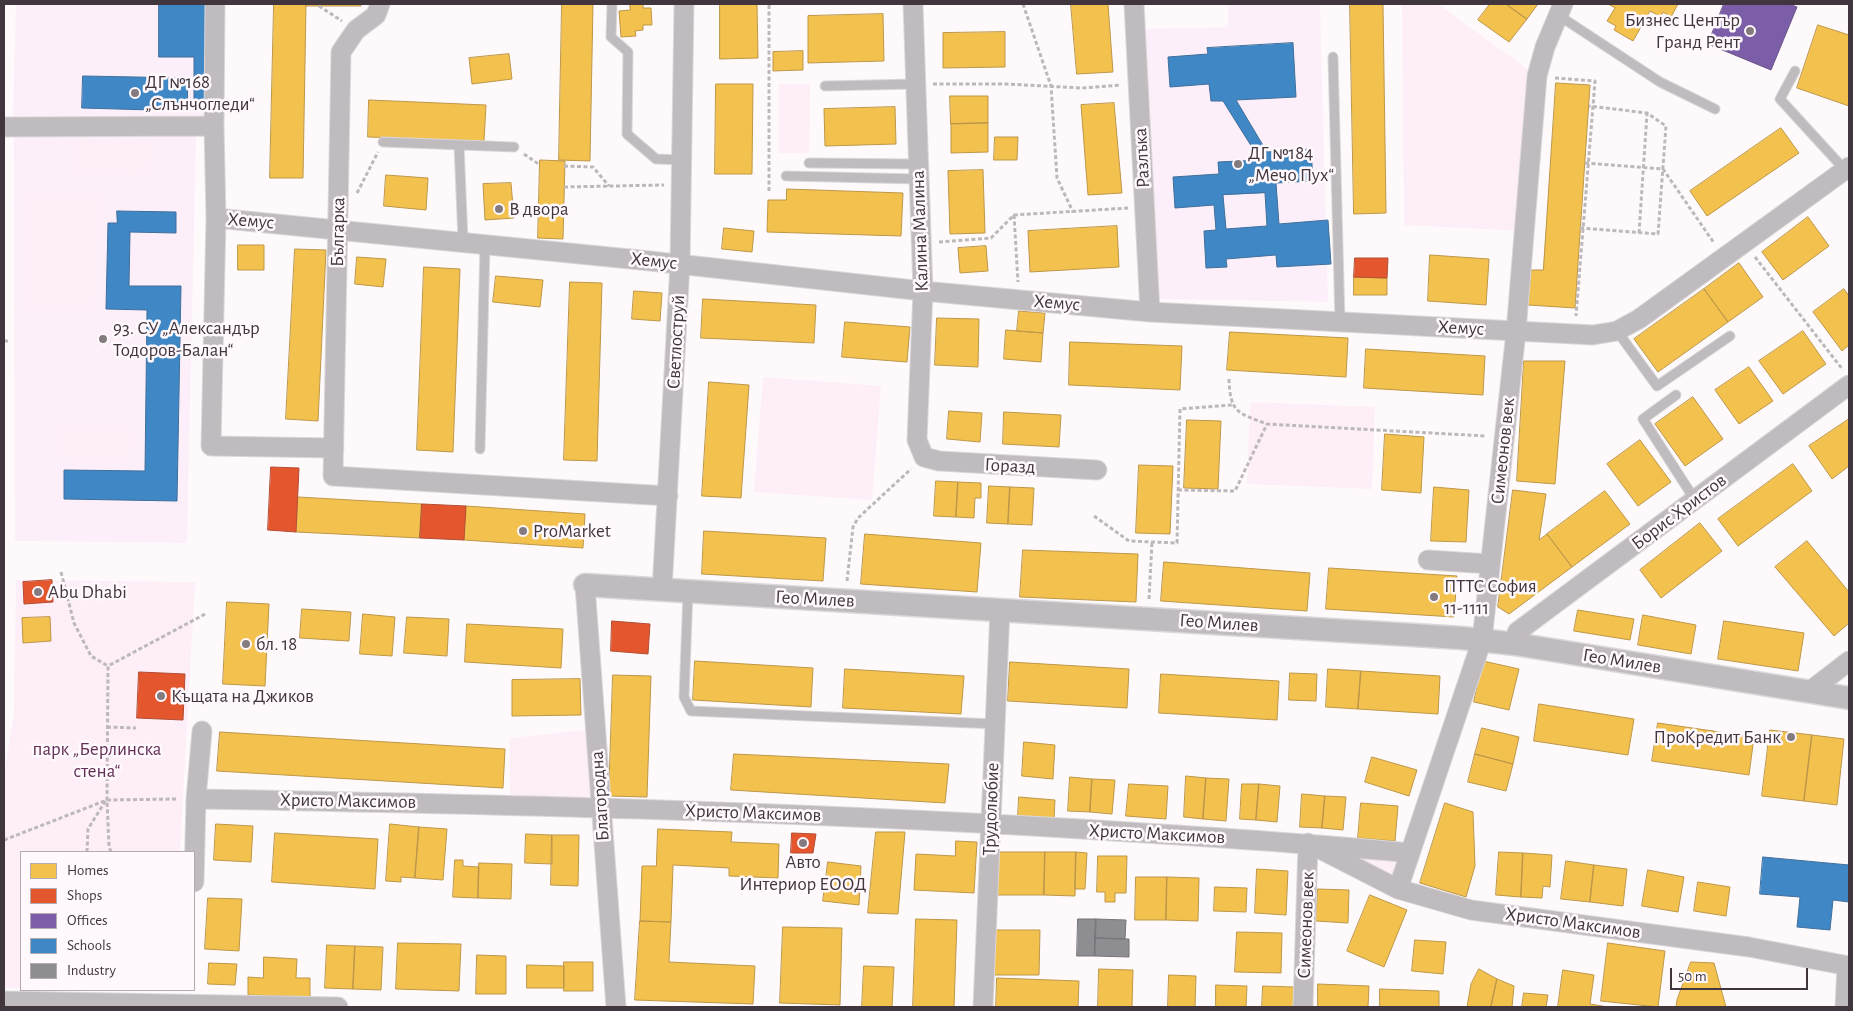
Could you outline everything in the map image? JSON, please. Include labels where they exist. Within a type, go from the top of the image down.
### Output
[{"type":"street","points":[[215,4],[214,126],[216,218],[211,446],[334,448]]},
{"type":"street","name":"Българка","points":[[380,4],[376,15],[356,30],[341,52],[333,476],[668,496]]},
{"type":"street","name":"Светлоструй","points":[[662,590],[680,264],[684,4]]},
{"type":"street","name":"Калина Малина","points":[[913,4],[923,291],[917,440],[924,457]]},
{"type":"street","name":"Разлъка","points":[[1134,4],[1150,312]]},
{"type":"street","name":"Симеонов век","points":[[1398,889],[1482,640],[1516,332],[1537,76],[1545,48],[1560,10]]},
{"type":"street","points":[[4,128],[214,126]]},
{"type":"street","name":"Хемус","points":[[216,218],[680,264],[923,291],[1150,312],[1592,335],[1617,331],[1639,319],[1847,169]]},
{"type":"street","name":"Борис Христов","points":[[1515,644],[1517,632],[1696,500],[1846,378]]},
{"type":"street","name":"Горазд","points":[[924,457],[939,462],[1097,470]]},
{"type":"street","points":[[1428,560],[1490,564]]},
{"type":"street","name":"Гео Милев","points":[[585,585],[1482,640],[1849,698]]},
{"type":"street","name":"Благородна","points":[[585,585],[616,1007]]},
{"type":"street","name":"Трудолюбие","points":[[983,1007],[1000,610]]},
{"type":"street","points":[[1810,692],[1849,661]]},
{"type":"street","points":[[195,851],[196,799],[202,731]]},
{"type":"street","name":"Христо Максимов","points":[[196,799],[601,807],[991,824],[1308,843],[1410,853]]},
{"type":"street","name":"Симеонов век","points":[[1303,1007],[1308,843]]},
{"type":"street","name":"Христо Максимов","points":[[1308,843],[1398,889],[1471,910],[1749,947],[1848,966]]},
{"type":"street","points":[[1847,998],[1848,966]]},
{"type":"street","points":[[4,1001],[190,1000],[338,1007]]},
{"type":"lane","points":[[612,4],[611,38],[628,52],[627,134],[656,160],[682,160]]},
{"type":"lane","points":[[1560,10],[1670,88],[1715,109]]},
{"type":"lane","points":[[1333,58],[1340,322]]},
{"type":"lane","points":[[1795,71],[1780,99],[1847,169]]},
{"type":"lane","points":[[825,86],[915,84]]},
{"type":"lane","points":[[383,142],[514,148]]},
{"type":"lane","points":[[459,144],[463,242]]},
{"type":"lane","points":[[809,163],[918,171]]},
{"type":"lane","points":[[786,176],[918,171]]},
{"type":"lane","points":[[480,449],[485,244]]},
{"type":"lane","points":[[1617,331],[1657,386],[1730,336]]},
{"type":"lane","points":[[1676,395],[1643,420],[1696,500]]},
{"type":"lane","points":[[688,592],[684,698],[691,711],[995,724]]},
{"type":"path","points":[[769,4],[769,191]]},
{"type":"path","points":[[1022,4],[1051,86],[1057,178],[1073,212]]},
{"type":"path","points":[[319,6],[356,30]]},
{"type":"path","points":[[1537,76],[1595,81],[1586,163],[1575,334]]},
{"type":"path","points":[[915,84],[1006,84],[1082,88],[1138,83]]},
{"type":"path","points":[[1582,228],[1658,234],[1664,169],[1666,126],[1647,113],[1591,107]]},
{"type":"path","points":[[1639,233],[1647,113]]},
{"type":"path","points":[[356,194],[383,142]]},
{"type":"path","points":[[514,148],[540,165]]},
{"type":"path","points":[[1586,163],[1664,169]]},
{"type":"path","points":[[564,166],[593,166],[610,186]]},
{"type":"path","points":[[1664,169],[1724,258]]},
{"type":"path","points":[[564,187],[682,185]]},
{"type":"path","points":[[921,244],[991,238],[1014,215],[1116,209]]},
{"type":"path","points":[[1014,215],[1019,300]]},
{"type":"path","points":[[1744,243],[1846,378]]},
{"type":"path","points":[[1229,379],[1232,405],[1241,414],[1267,424],[1505,436]]},
{"type":"path","points":[[1094,516],[1129,541],[1177,543],[1180,409],[1232,405]]},
{"type":"path","points":[[1178,490],[1235,491],[1267,424]]},
{"type":"path","points":[[846,589],[853,527],[858,518],[924,457]]},
{"type":"path","points":[[1148,607],[1152,542]]},
{"type":"path","points":[[61,572],[74,624],[91,656],[108,666]]},
{"type":"path","points":[[108,666],[207,613]]},
{"type":"path","points":[[108,666],[107,800],[111,851]]},
{"type":"path","points":[[107,727],[136,728]]},
{"type":"path","points":[[4,840],[107,800],[196,799]]},
{"type":"path","points":[[86,851],[88,829],[107,800]]},
{"type":"shaded area","points":[[16,4],[205,4],[203,116],[13,116]]},
{"type":"shaded area","name":"ДГ №184 „Мечо Пух“","points":[[1228,4],[1320,4],[1328,302],[1159,299],[1142,29],[1228,27]]},
{"type":"shaded area","name":"93. СУ „Александър Тодоров-Балан“","points":[[196,136],[187,543],[15,541],[14,137]]},
{"type":"green space","points":[[1402,4],[1438,4],[1537,76],[1524,231],[1404,225]]},
{"type":"green space","points":[[779,84],[810,84],[809,153],[779,153]]},
{"type":"green space","points":[[78,140],[152,142],[151,176],[76,174]]},
{"type":"green space","points":[[30,194],[99,196],[95,311],[26,308]]},
{"type":"green space","points":[[763,377],[881,386],[872,500],[754,492]]},
{"type":"green space","points":[[1250,402],[1375,407],[1372,489],[1247,484]]},
{"type":"green space","points":[[61,427],[130,430],[129,459],[60,457]]},
{"type":"green space","name":"парк „Берлинска стена“","points":[[16,580],[195,582],[180,851],[20,851],[20,988],[4,988],[4,773],[14,715]]},
{"type":"green space","points":[[595,729],[601,807],[510,804],[510,738]]},
{"type":"green space","points":[[1308,843],[1409,853],[1398,889]]},
{"type":"building: Homes","points":[[274,4],[306,4],[303,178],[270,178]]},
{"type":"building: Homes","points":[[306,4],[361,4],[361,6],[306,6]]},
{"type":"building: Homes","points":[[562,4],[593,4],[590,161],[559,160]]},
{"type":"building: Homes","points":[[630,4],[643,4],[643,8],[651,8],[652,25],[643,25],[643,30],[635,31],[636,36],[621,37],[619,11],[630,10]]},
{"type":"building: Homes","points":[[720,4],[757,4],[758,58],[720,59]]},
{"type":"building: Homes","points":[[1071,4],[1108,4],[1113,72],[1077,74]]},
{"type":"building: Homes","points":[[1350,4],[1383,4],[1386,213],[1354,214]]},
{"type":"building: Homes","points":[[1490,4],[1506,4],[1527,19],[1509,42],[1478,20]]},
{"type":"building: Homes","points":[[1506,4],[1538,4],[1527,19]]},
{"type":"building: Homes","points":[[1608,4],[1678,4],[1671,17],[1663,12],[1661,17],[1650,11],[1633,41],[1614,30],[1616,26],[1607,21],[1615,8]]},
{"type":"building: Homes","points":[[883,14],[884,61],[808,63],[808,16]]},
{"type":"building: Homes","points":[[1818,25],[1849,35],[1849,106],[1797,88]]},
{"type":"building: Homes","points":[[1005,32],[1005,67],[943,68],[943,33]]},
{"type":"building: Homes","points":[[803,51],[803,70],[773,71],[773,52]]},
{"type":"building: Homes","points":[[509,54],[512,79],[472,84],[469,58]]},
{"type":"building: Homes","points":[[1556,83],[1590,85],[1575,308],[1528,305],[1531,270],[1543,270]]},
{"type":"building: Homes","points":[[716,84],[753,84],[752,174],[715,174]]},
{"type":"building: Homes","points":[[950,96],[988,96],[988,123],[951,124]]},
{"type":"building: Homes","points":[[369,100],[486,105],[484,141],[368,137]]},
{"type":"building: Homes","points":[[1114,103],[1122,193],[1088,195],[1081,105]]},
{"type":"building: Homes","points":[[895,107],[896,144],[825,146],[824,109]]},
{"type":"building: Homes","points":[[988,123],[988,152],[951,153],[951,124]]},
{"type":"building: Homes","points":[[1781,128],[1799,153],[1707,216],[1690,191]]},
{"type":"building: Homes","points":[[995,137],[1018,137],[1017,160],[994,160]]},
{"type":"building: Homes","points":[[540,160],[565,161],[563,239],[538,238]]},
{"type":"building: Homes","points":[[983,170],[985,233],[950,234],[948,171]]},
{"type":"building: Homes","points":[[386,175],[428,178],[426,210],[384,206]]},
{"type":"building: Homes","points":[[511,183],[514,218],[485,220],[483,184]]},
{"type":"building: Homes","points":[[787,189],[903,193],[901,236],[767,232],[768,200],[786,200]]},
{"type":"building: Homes","points":[[1808,217],[1829,246],[1783,280],[1762,252]]},
{"type":"building: Homes","points":[[1117,226],[1119,267],[1030,272],[1028,231]]},
{"type":"building: Homes","points":[[724,228],[754,231],[752,252],[722,249]]},
{"type":"building: Homes","points":[[238,245],[264,245],[264,270],[238,270]]},
{"type":"building: Homes","points":[[986,246],[988,271],[960,273],[958,248]]},
{"type":"building: Homes","points":[[295,249],[326,250],[318,421],[286,419]]},
{"type":"building: Homes","points":[[1430,255],[1489,259],[1486,305],[1428,301]]},
{"type":"building: Homes","points":[[357,257],[386,259],[383,287],[355,284]]},
{"type":"building: Homes","points":[[1739,263],[1763,297],[1728,322],[1704,289]]},
{"type":"building: Homes","points":[[424,267],[460,269],[453,452],[417,450]]},
{"type":"building: Homes","points":[[496,276],[543,280],[540,307],[493,302]]},
{"type":"building: Homes","points":[[1354,277],[1387,278],[1387,295],[1354,295]]},
{"type":"building: Homes","points":[[570,282],[602,283],[597,461],[564,460]]},
{"type":"building: Homes","points":[[1704,289],[1728,322],[1658,372],[1634,339]]},
{"type":"building: Homes","points":[[1844,289],[1849,296],[1849,345],[1842,351],[1813,312]]},
{"type":"building: Homes","points":[[634,291],[662,293],[660,321],[632,319]]},
{"type":"building: Homes","points":[[703,299],[816,305],[814,343],[701,338]]},
{"type":"building: Homes","points":[[1019,311],[1045,313],[1043,333],[1017,331]]},
{"type":"building: Homes","points":[[937,318],[979,319],[978,367],[935,365]]},
{"type":"building: Homes","points":[[845,322],[910,327],[907,362],[842,357]]},
{"type":"building: Homes","points":[[1006,330],[1043,333],[1041,362],[1004,359]]},
{"type":"building: Homes","points":[[1803,331],[1826,364],[1783,394],[1759,361]]},
{"type":"building: Homes","points":[[1230,332],[1348,338],[1346,377],[1227,370]]},
{"type":"building: Homes","points":[[1070,342],[1182,346],[1180,390],[1069,385]]},
{"type":"building: Homes","points":[[1366,349],[1485,356],[1483,395],[1364,388]]},
{"type":"building: Homes","points":[[1524,361],[1565,361],[1555,484],[1517,481]]},
{"type":"building: Homes","points":[[1749,367],[1773,401],[1739,424],[1715,390]]},
{"type":"building: Homes","points":[[709,382],[749,385],[741,498],[702,496]]},
{"type":"building: Homes","points":[[1693,397],[1723,439],[1685,466],[1655,424]]},
{"type":"building: Homes","points":[[949,411],[982,413],[980,442],[947,439]]},
{"type":"building: Homes","points":[[1004,412],[1061,415],[1059,447],[1003,444]]},
{"type":"building: Homes","points":[[1849,419],[1849,466],[1832,479],[1809,446]]},
{"type":"building: Homes","points":[[1187,420],[1221,421],[1218,489],[1184,488]]},
{"type":"building: Homes","points":[[1385,434],[1424,437],[1421,493],[1382,490]]},
{"type":"building: Homes","points":[[1640,440],[1671,482],[1638,506],[1607,464]]},
{"type":"building: Homes","points":[[1793,464],[1812,491],[1738,546],[1718,519]]},
{"type":"building: Homes","points":[[1139,465],[1173,466],[1170,534],[1136,533]]},
{"type":"building: Homes","points":[[936,481],[958,482],[956,517],[934,516]]},
{"type":"building: Homes","points":[[958,482],[981,483],[981,498],[975,498],[974,518],[956,517]]},
{"type":"building: Homes","points":[[989,486],[1010,487],[1008,524],[987,523]]},
{"type":"building: Homes","points":[[1010,487],[1034,488],[1032,525],[1008,524]]},
{"type":"building: Homes","points":[[1434,487],[1469,490],[1466,542],[1431,541]]},
{"type":"building: Homes","points":[[1513,490],[1546,494],[1539,540],[1547,534],[1572,567],[1509,614],[1498,607]]},
{"type":"building: Homes","points":[[1605,491],[1630,524],[1572,567],[1547,534]]},
{"type":"building: Homes","points":[[298,497],[422,504],[420,538],[296,532]]},
{"type":"building: Homes","points":[[466,506],[585,514],[583,548],[464,540]]},
{"type":"building: Homes","points":[[1700,523],[1722,551],[1661,598],[1640,570]]},
{"type":"building: Homes","points":[[704,531],[826,538],[823,581],[702,574]]},
{"type":"building: Homes","points":[[865,534],[981,543],[977,592],[861,584]]},
{"type":"building: Homes","points":[[1807,541],[1849,592],[1849,623],[1834,636],[1775,567]]},
{"type":"building: Homes","points":[[1023,550],[1138,554],[1136,602],[1020,597]]},
{"type":"building: Homes","points":[[1164,562],[1310,573],[1307,611],[1161,601]]},
{"type":"building: Homes","points":[[1329,568],[1457,576],[1454,617],[1326,609]]},
{"type":"building: Homes","name":"бл. 18","points":[[227,602],[269,604],[265,686],[223,684]]},
{"type":"building: Homes","points":[[302,609],[351,612],[349,641],[300,638]]},
{"type":"building: Homes","points":[[1578,610],[1634,619],[1630,640],[1574,631]]},
{"type":"building: Homes","points":[[363,614],[395,617],[392,656],[360,654]]},
{"type":"building: Homes","points":[[1643,615],[1696,625],[1691,654],[1638,645]]},
{"type":"building: Homes","points":[[50,617],[51,641],[23,643],[22,618]]},
{"type":"building: Homes","points":[[407,617],[449,619],[447,656],[404,653]]},
{"type":"building: Homes","points":[[1724,621],[1804,633],[1798,671],[1718,659]]},
{"type":"building: Homes","points":[[467,624],[563,629],[561,668],[465,662]]},
{"type":"building: Homes","points":[[695,661],[813,668],[811,707],[693,700]]},
{"type":"building: Homes","points":[[1483,661],[1519,669],[1509,710],[1474,702]]},
{"type":"building: Homes","points":[[1010,662],[1129,669],[1127,708],[1008,701]]},
{"type":"building: Homes","points":[[845,669],[964,676],[961,714],[843,708]]},
{"type":"building: Homes","points":[[1328,669],[1361,671],[1358,709],[1326,707]]},
{"type":"building: Homes","points":[[1361,671],[1440,676],[1438,714],[1358,709]]},
{"type":"building: Homes","points":[[1290,673],[1317,674],[1316,701],[1289,700]]},
{"type":"building: Homes","points":[[1161,674],[1279,681],[1277,720],[1159,713]]},
{"type":"building: Homes","points":[[613,675],[651,676],[647,797],[609,796]]},
{"type":"building: Homes","points":[[580,679],[581,715],[512,716],[512,680]]},
{"type":"building: Homes","points":[[1539,704],[1634,719],[1628,755],[1534,741]]},
{"type":"building: Homes","points":[[1658,723],[1754,737],[1749,775],[1652,761]]},
{"type":"building: Homes","points":[[1482,728],[1519,737],[1513,764],[1475,754]]},
{"type":"building: Homes","points":[[1770,730],[1812,735],[1804,801],[1762,796]]},
{"type":"building: Homes","points":[[220,732],[505,749],[503,788],[217,771]]},
{"type":"building: Homes","points":[[1812,735],[1844,739],[1837,805],[1804,801]]},
{"type":"building: Homes","points":[[1024,742],[1055,745],[1053,779],[1022,776]]},
{"type":"building: Homes","points":[[734,754],[949,764],[945,803],[731,790]]},
{"type":"building: Homes","points":[[1475,754],[1513,764],[1506,791],[1468,782]]},
{"type":"building: Homes","points":[[1372,757],[1417,770],[1409,796],[1365,782]]},
{"type":"building: Homes","points":[[1186,776],[1206,778],[1203,819],[1184,817]]},
{"type":"building: Homes","points":[[1070,777],[1092,779],[1090,812],[1068,811]]},
{"type":"building: Homes","points":[[1206,778],[1229,779],[1226,821],[1203,819]]},
{"type":"building: Homes","points":[[1092,779],[1115,780],[1112,814],[1090,812]]},
{"type":"building: Homes","points":[[1129,784],[1168,786],[1166,819],[1126,816]]},
{"type":"building: Homes","points":[[1242,784],[1259,784],[1256,820],[1240,819]]},
{"type":"building: Homes","points":[[1259,784],[1280,786],[1277,822],[1256,820]]},
{"type":"building: Homes","points":[[1302,794],[1325,796],[1322,828],[1300,827]]},
{"type":"building: Homes","points":[[1325,796],[1346,797],[1343,830],[1322,828]]},
{"type":"building: Homes","points":[[1019,797],[1055,800],[1054,819],[1018,817]]},
{"type":"building: Homes","points":[[1361,803],[1398,806],[1395,841],[1358,838]]},
{"type":"building: Homes","points":[[1445,803],[1473,812],[1475,866],[1466,897],[1420,883]]},
{"type":"building: Homes","points":[[216,824],[253,826],[251,862],[214,860]]},
{"type":"building: Homes","points":[[390,824],[419,827],[415,878],[401,877],[401,882],[386,881]]},
{"type":"building: Homes","points":[[419,827],[447,829],[443,880],[415,878]]},
{"type":"building: Homes","points":[[658,829],[732,832],[731,842],[779,844],[778,878],[729,876],[729,868],[673,865],[671,922],[640,921],[642,866],[656,866]]},
{"type":"building: Homes","points":[[876,832],[905,832],[898,914],[868,913]]},
{"type":"building: Homes","points":[[275,833],[378,839],[375,889],[272,882]]},
{"type":"building: Homes","points":[[526,834],[552,835],[552,864],[525,863]]},
{"type":"building: Homes","points":[[552,835],[579,835],[578,886],[551,885]]},
{"type":"building: Homes","points":[[956,841],[977,842],[974,893],[914,890],[916,854],[955,856]]},
{"type":"building: Homes","points":[[998,852],[1045,852],[1044,895],[998,895]]},
{"type":"building: Homes","points":[[1045,852],[1076,852],[1075,896],[1044,895]]},
{"type":"building: Homes","points":[[1076,852],[1087,853],[1085,889],[1075,889]]},
{"type":"building: Homes","points":[[1499,852],[1523,853],[1521,897],[1496,895]]},
{"type":"building: Homes","points":[[1523,853],[1552,855],[1550,887],[1543,886],[1542,898],[1521,897]]},
{"type":"building: Homes","points":[[1098,856],[1127,856],[1126,893],[1115,893],[1115,902],[1105,902],[1105,892],[1097,892]]},
{"type":"building: Homes","points":[[455,860],[463,860],[463,866],[479,867],[478,898],[453,897]]},
{"type":"building: Homes","points":[[1566,861],[1594,865],[1590,902],[1561,899]]},
{"type":"building: Homes","points":[[828,862],[861,866],[859,905],[823,901]]},
{"type":"building: Homes","points":[[479,863],[512,864],[511,899],[478,898]]},
{"type":"building: Homes","points":[[1594,865],[1627,869],[1623,906],[1590,902]]},
{"type":"building: Homes","points":[[1257,869],[1288,871],[1286,915],[1255,913]]},
{"type":"building: Homes","points":[[1648,870],[1684,877],[1678,912],[1642,906]]},
{"type":"building: Homes","points":[[1136,877],[1167,877],[1166,920],[1135,920]]},
{"type":"building: Homes","points":[[1167,877],[1199,878],[1198,921],[1166,920]]},
{"type":"building: Homes","points":[[1698,882],[1730,887],[1726,916],[1694,911]]},
{"type":"building: Homes","points":[[1215,887],[1247,888],[1246,912],[1214,911]]},
{"type":"building: Homes","points":[[1318,889],[1349,890],[1348,923],[1316,921]]},
{"type":"building: Homes","points":[[1370,895],[1407,910],[1384,967],[1347,951]]},
{"type":"building: Homes","points":[[208,898],[242,899],[239,951],[205,949]]},
{"type":"building: Homes","points":[[916,919],[957,920],[954,1007],[913,1007]]},
{"type":"building: Homes","points":[[640,921],[671,922],[669,962],[755,966],[753,1004],[635,1000]]},
{"type":"building: Homes","points":[[783,927],[842,928],[840,1005],[780,1003]]},
{"type":"building: Homes","points":[[995,930],[1040,930],[1039,975],[994,975]]},
{"type":"building: Homes","points":[[1237,932],[1282,933],[1281,973],[1235,972]]},
{"type":"building: Homes","points":[[1415,940],[1446,942],[1443,974],[1412,971]]},
{"type":"building: Homes","points":[[398,943],[461,944],[459,991],[396,989]]},
{"type":"building: Homes","points":[[1608,943],[1665,951],[1658,1007],[1601,1001]]},
{"type":"building: Homes","points":[[327,945],[355,946],[353,989],[325,988]]},
{"type":"building: Homes","points":[[355,946],[383,947],[381,990],[353,989]]},
{"type":"building: Homes","points":[[477,955],[506,956],[506,994],[476,994]]},
{"type":"building: Homes","points":[[264,957],[297,959],[296,978],[310,978],[310,997],[248,995],[248,977],[263,978]]},
{"type":"building: Homes","points":[[564,962],[593,962],[593,991],[564,991]]},
{"type":"building: Homes","points":[[1691,962],[1714,963],[1726,1007],[1676,1007]]},
{"type":"building: Homes","points":[[209,963],[237,964],[235,985],[208,984]]},
{"type":"building: Homes","points":[[527,965],[564,966],[564,988],[527,988]]},
{"type":"building: Homes","points":[[864,966],[894,967],[892,1007],[862,1007]]},
{"type":"building: Homes","points":[[1099,969],[1133,970],[1132,1007],[1098,1007]]},
{"type":"building: Homes","points":[[1479,969],[1497,979],[1491,1007],[1467,1007],[1471,984]]},
{"type":"building: Homes","points":[[1563,970],[1594,975],[1590,1004],[1608,1007],[1558,1007]]},
{"type":"building: Homes","points":[[1169,975],[1196,976],[1195,1007],[1168,1007]]},
{"type":"building: Homes","points":[[997,978],[1079,981],[1078,1007],[996,1007]]},
{"type":"building: Homes","points":[[1497,979],[1514,986],[1512,1007],[1491,1007]]},
{"type":"building: Homes","points":[[1318,984],[1369,986],[1368,1007],[1318,1007]]},
{"type":"building: Homes","points":[[1216,985],[1247,986],[1246,1007],[1216,1007]]},
{"type":"building: Homes","points":[[1263,986],[1294,987],[1294,1007],[1262,1007]]},
{"type":"building: Homes","points":[[1380,989],[1439,991],[1439,1007],[1380,1007]]},
{"type":"building: Homes","points":[[1524,993],[1548,995],[1546,1007],[1522,1007]]},
{"type":"building: Shops","points":[[1355,258],[1388,258],[1387,278],[1354,277]]},
{"type":"building: Shops","points":[[271,467],[299,468],[296,532],[268,530]]},
{"type":"building: Shops","points":[[422,504],[466,506],[464,540],[420,538]]},
{"type":"building: Shops","name":"Abu Dhabi","points":[[52,580],[53,602],[24,604],[23,582]]},
{"type":"building: Shops","points":[[612,621],[650,624],[648,654],[611,651]]},
{"type":"building: Shops","name":"Къщата на Джиков","points":[[139,672],[185,674],[183,720],[137,718]]},
{"type":"building: Shops","name":"Авто Интериор ЕООД","points":[[792,833],[816,834],[813,853],[791,853]]},
{"type":"building: Offices","name":"Бизнес Център Гранд Рент","points":[[1724,4],[1789,4],[1797,7],[1771,70],[1708,44]]},
{"type":"building: Schools","points":[[159,4],[213,4],[212,100],[194,100],[194,57],[159,57]]},
{"type":"building: Schools","points":[[1293,43],[1296,97],[1236,100],[1267,152],[1311,149],[1313,181],[1276,183],[1279,224],[1328,220],[1331,264],[1277,267],[1276,255],[1226,259],[1227,267],[1206,268],[1204,231],[1216,230],[1214,205],[1175,208],[1173,177],[1219,174],[1218,162],[1260,160],[1223,101],[1211,101],[1209,84],[1170,87],[1168,57],[1208,54],[1207,48]],"holes":[[[1265,193],[1267,226],[1226,229],[1223,195]]]},
{"type":"building: Schools","points":[[83,76],[188,78],[187,111],[82,108]]},
{"type":"building: Schools","points":[[117,211],[176,212],[176,233],[130,232],[129,286],[181,286],[177,501],[64,499],[64,470],[145,471],[147,310],[106,309],[108,223],[117,223]]},
{"type":"building: Schools","points":[[1763,857],[1849,865],[1849,902],[1833,900],[1830,930],[1797,927],[1800,897],[1760,894]]},
{"type":"building: Industry","points":[[1078,919],[1096,919],[1095,956],[1077,956]]},
{"type":"building: Industry","points":[[1096,919],[1126,920],[1125,939],[1095,938]]},
{"type":"building: Industry","points":[[1095,938],[1129,939],[1129,957],[1095,956]]},
{"type":"place","name":"Бизнес Център Гранд Рент","points":[[1750,31]]},
{"type":"place","name":"ДГ №168 „Слънчогледи“","points":[[135,93]]},
{"type":"place","name":"ДГ №184 „Мечо Пух“","points":[[1238,164]]},
{"type":"place","name":"В двора","points":[[499,209]]},
{"type":"place","name":"93. СУ „Александър Тодоров-Балан“","points":[[103,339]]},
{"type":"place","name":"ProMarket","points":[[523,531]]},
{"type":"place","name":"Abu Dhabi","points":[[38,592]]},
{"type":"place","name":"ПТТС София 11-1111","points":[[1434,597]]},
{"type":"place","name":"бл. 18","points":[[246,644]]},
{"type":"place","name":"Къщата на Джиков","points":[[161,696]]},
{"type":"place","name":"ПроКредит Банк","points":[[1791,737]]},
{"type":"place","name":"Авто Интериор ЕООД","points":[[803,843]]}]
